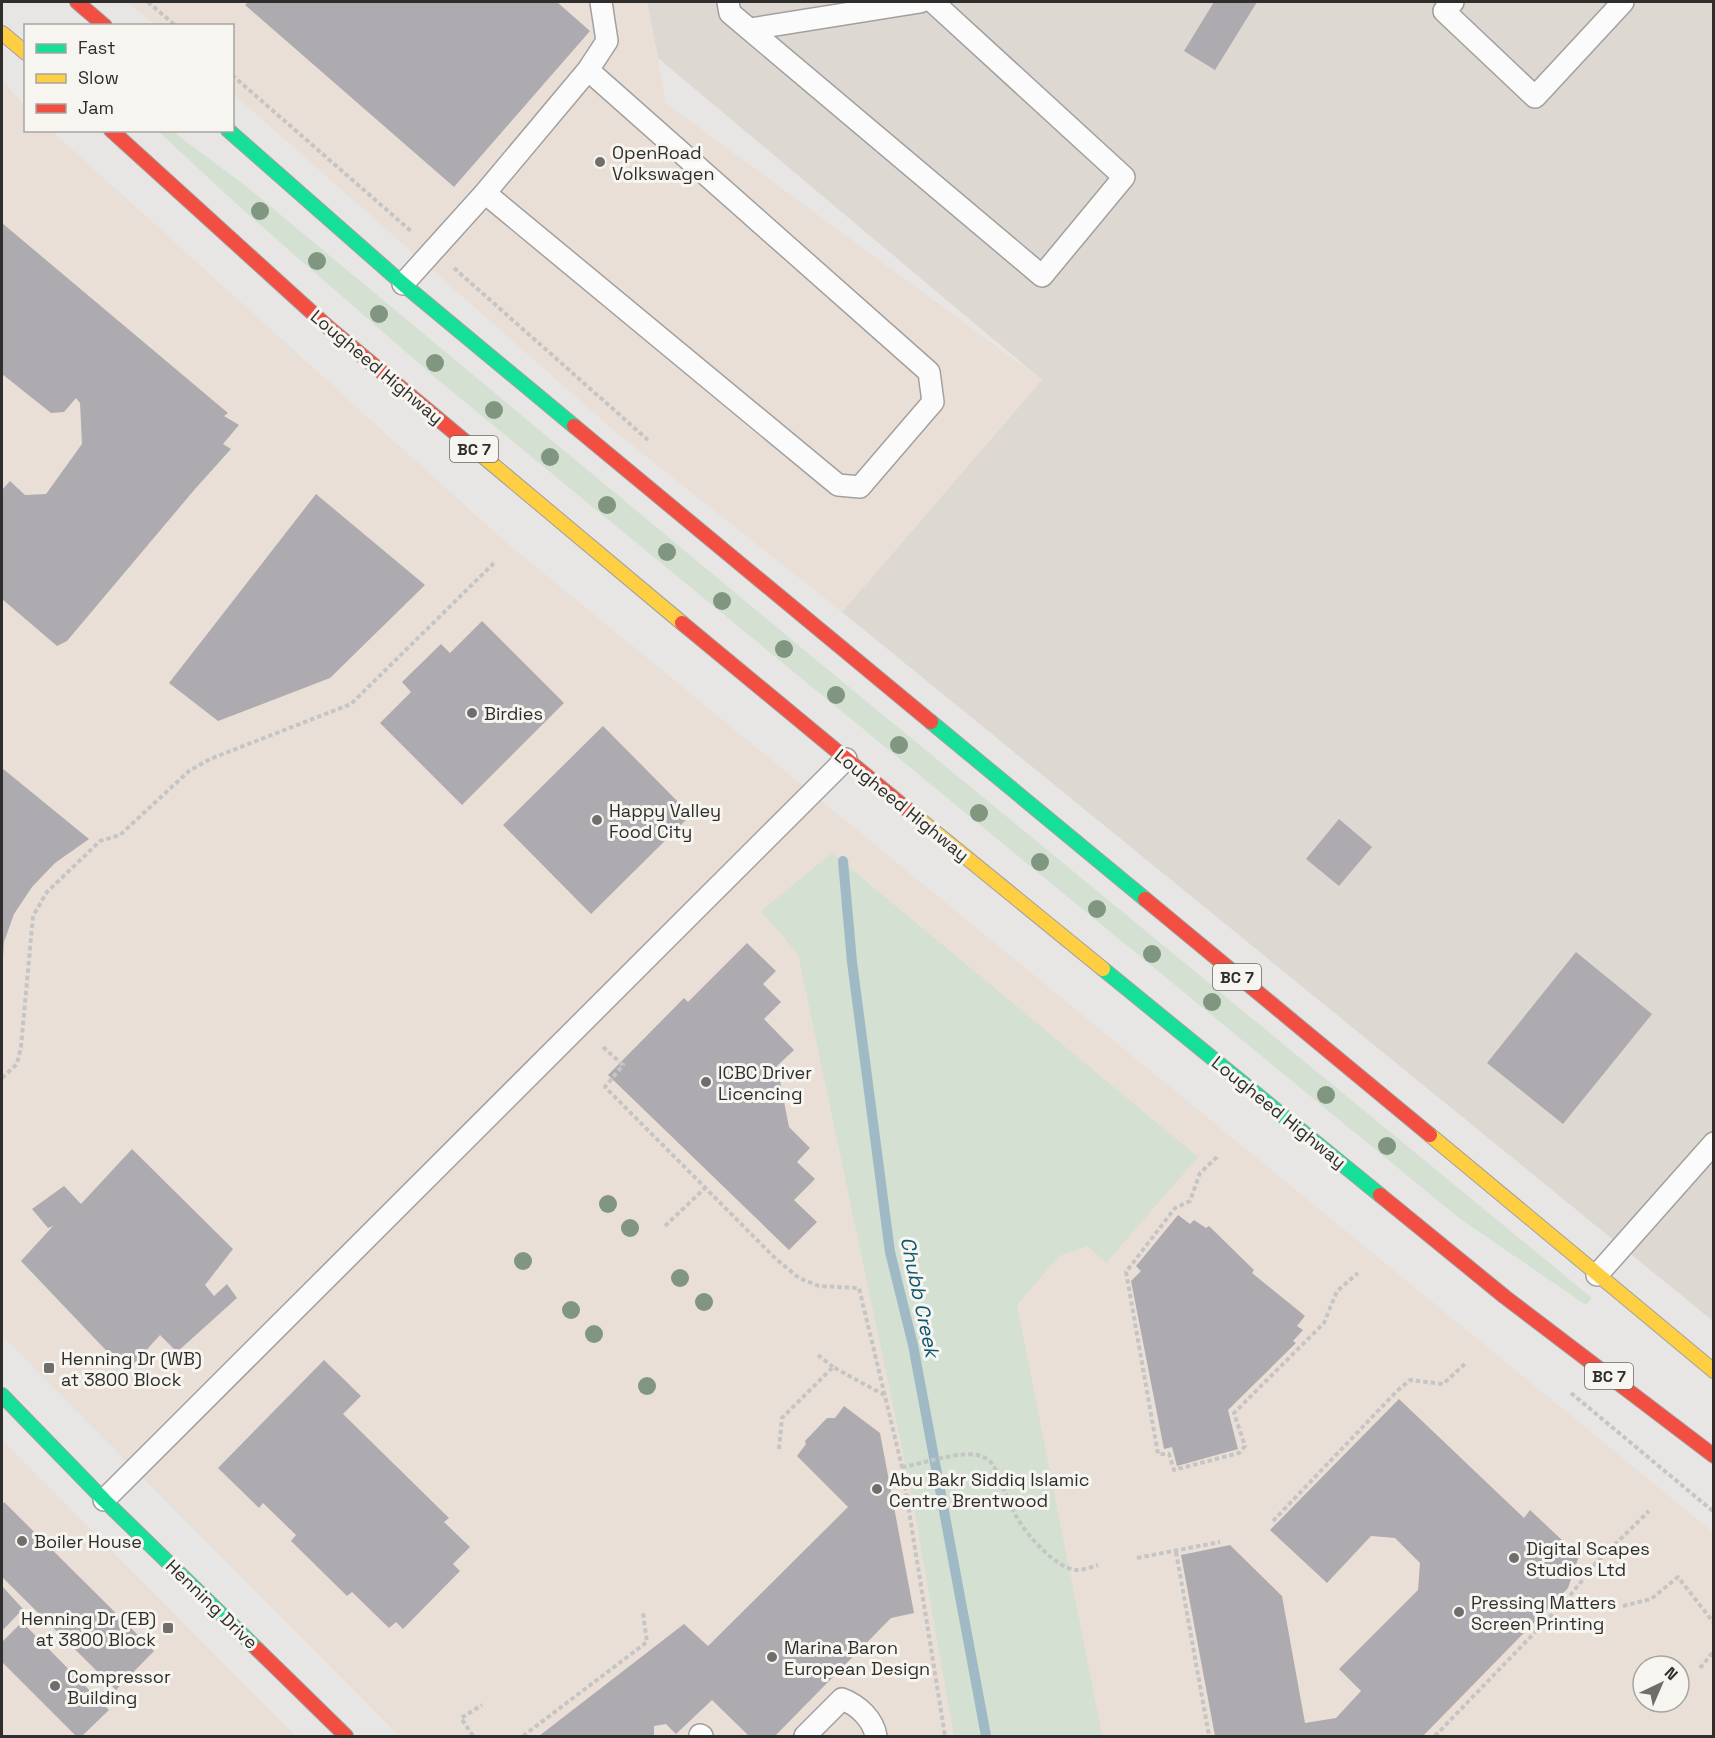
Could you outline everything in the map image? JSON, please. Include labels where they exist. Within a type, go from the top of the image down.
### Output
[{"type":"main road","points":[[77,2],[103,24]]},
{"type":"main road","points":[[2,33],[24,51]]},
{"type":"main road","name":"Lougheed Highway","points":[[113,132],[329,328],[846,759],[1505,1297],[1713,1456]]},
{"type":"main road","name":"BC 7","points":[[230,132],[403,284],[1713,1371]]},
{"type":"main road","name":"Henning Drive","points":[[2,1395],[104,1500],[346,1737]]},
{"type":"lane","points":[[403,284],[485,193],[588,70],[607,41],[601,2]]},
{"type":"lane","points":[[728,2],[730,13],[1042,276],[1124,177],[933,2]]},
{"type":"lane","points":[[750,29],[920,2]]},
{"type":"lane","points":[[1453,2],[1444,11],[1535,97],[1623,2]]},
{"type":"lane","points":[[485,193],[838,485],[860,487],[933,402],[929,372],[588,70]]},
{"type":"lane","points":[[104,1500],[846,759]]},
{"type":"lane","points":[[1597,1275],[1713,1143]]},
{"type":"lane","points":[[805,1737],[842,1700],[855,1704],[874,1728],[876,1737]]},
{"type":"path","points":[[148,2],[174,24]]},
{"type":"path","points":[[234,77],[652,443]]},
{"type":"path","points":[[2,1078],[17,1064],[21,1047],[33,916],[47,892],[100,841],[120,835],[189,771],[210,759],[351,704],[494,563]]},
{"type":"path","points":[[603,1047],[623,1065],[605,1087],[776,1259],[799,1278],[819,1286],[859,1288],[904,1467],[945,1737]]},
{"type":"path","points":[[1217,1157],[1200,1173],[1190,1201],[1175,1208],[1126,1272],[1158,1454],[1169,1454],[1173,1470],[1239,1453],[1245,1446],[1234,1413],[1324,1323],[1337,1292],[1358,1273]]},
{"type":"path","points":[[665,1226],[705,1188]]},
{"type":"path","points":[[818,1355],[833,1367],[887,1396]]},
{"type":"path","points":[[1273,1521],[1410,1380],[1443,1384],[1467,1362]]},
{"type":"path","points":[[779,1449],[783,1418],[833,1367]]},
{"type":"path","points":[[904,1467],[965,1454],[983,1456],[990,1460],[1016,1518],[1046,1553],[1059,1563],[1075,1570],[1098,1565]]},
{"type":"path","points":[[1435,1737],[1569,1597],[1596,1563],[1649,1511]]},
{"type":"path","points":[[1137,1558],[1220,1542]]},
{"type":"path","points":[[1176,1552],[1209,1737]]},
{"type":"path","points":[[1623,1606],[1651,1599],[1678,1577],[1713,1623]]},
{"type":"path","points":[[523,1737],[647,1642],[643,1613]]},
{"type":"path","points":[[1700,1668],[1713,1651]]},
{"type":"path","points":[[473,1737],[461,1718],[482,1705]]},
{"type":"shaded area","points":[[127,2],[647,2],[666,103],[1042,380],[842,612],[619,435],[234,95],[234,24],[154,24]]},
{"type":"shaded area","points":[[647,2],[1713,2],[1713,1321],[842,612],[1042,380],[658,58]]},
{"type":"shaded area","points":[[2,80],[24,105],[24,132],[53,132],[501,538],[1713,1532],[1713,1736],[399,1736],[2,1336]]},
{"type":"shaded area","points":[[2,1440],[296,1736],[2,1736]]},
{"type":"green space","points":[[159,132],[173,132],[247,187],[821,664],[1592,1298],[1586,1305],[1459,1218],[438,380],[243,210]]},
{"type":"green space","points":[[832,853],[1198,1157],[1106,1263],[1088,1246],[1059,1256],[1017,1305],[1102,1736],[954,1736],[910,1486],[798,954],[761,911]]},
{"type":"building","points":[[248,2],[557,2],[590,31],[454,187],[245,5]]},
{"type":"building","points":[[1214,2],[1257,2],[1215,70],[1184,51]]},
{"type":"building","points":[[2,223],[228,413],[224,416],[239,425],[223,444],[231,449],[67,641],[57,646],[2,599],[2,490],[10,481],[25,495],[46,494],[82,444],[80,403],[76,398],[64,412],[51,413],[2,374]]},
{"type":"building","points":[[316,494],[425,585],[330,678],[218,721],[169,683]]},
{"type":"building","name":"Birdies","points":[[482,621],[564,703],[462,805],[380,723],[411,692],[402,682],[441,644],[450,653]]},
{"type":"building","name":"Happy Valley Food City","points":[[603,726],[691,815],[591,914],[503,825]]},
{"type":"building","points":[[2,768],[89,839],[55,863],[32,887],[14,914],[4,942],[3,958],[2,958]]},
{"type":"building","points":[[1339,819],[1372,847],[1339,886],[1306,859]]},
{"type":"building","name":"ICBC Driver Licencing","points":[[747,943],[776,971],[763,984],[781,1002],[764,1019],[794,1050],[777,1066],[789,1127],[810,1148],[797,1162],[815,1179],[794,1200],[817,1222],[789,1250],[608,1075],[684,998],[688,1002]]},
{"type":"building","points":[[1576,952],[1652,1014],[1563,1124],[1487,1063]]},
{"type":"building","points":[[132,1149],[233,1249],[205,1285],[214,1296],[227,1284],[237,1298],[177,1352],[160,1335],[132,1366],[119,1364],[21,1261],[53,1226],[48,1228],[32,1209],[64,1186],[81,1204]]},
{"type":"building","points":[[1178,1215],[1190,1224],[1194,1220],[1206,1228],[1209,1226],[1254,1270],[1252,1273],[1305,1316],[1297,1326],[1303,1330],[1293,1341],[1296,1343],[1228,1410],[1238,1449],[1177,1466],[1172,1447],[1164,1449],[1131,1281],[1141,1271],[1136,1266]]},
{"type":"building","points":[[324,1360],[361,1396],[343,1414],[449,1518],[444,1522],[470,1547],[453,1564],[460,1571],[403,1629],[396,1622],[389,1628],[352,1592],[347,1596],[291,1541],[296,1535],[263,1503],[259,1508],[218,1468]]},
{"type":"building","points":[[1399,1399],[1524,1518],[1530,1510],[1579,1556],[1568,1588],[1423,1736],[1215,1736],[1181,1555],[1230,1545],[1282,1596],[1305,1723],[1336,1718],[1361,1691],[1339,1669],[1418,1590],[1420,1563],[1395,1538],[1371,1536],[1327,1583],[1270,1530]]},
{"type":"building","points":[[844,1406],[880,1433],[914,1613],[891,1618],[775,1736],[749,1736],[712,1700],[676,1734],[666,1724],[654,1726],[654,1736],[539,1736],[684,1624],[708,1646],[848,1507],[797,1456],[806,1444],[805,1441],[827,1418],[835,1418]]},
{"type":"building","points":[[4,1502],[154,1651],[116,1690],[2,1577],[2,1505]]},
{"type":"building","points":[[2,1586],[23,1609],[2,1631]]},
{"type":"building","name":"Compressor Building","points":[[22,1622],[109,1710],[82,1736],[76,1736],[2,1662],[2,1642]]},
{"type":"waterway","name":"Chubb Creek","points":[[843,861],[852,962],[890,1252],[913,1345],[986,1736]]},
{"type":"traffic: fast","points":[[230,132],[403,284],[574,426]]},
{"type":"traffic: fast","points":[[931,722],[1145,899]]},
{"type":"traffic: fast","points":[[1103,969],[1380,1195]]},
{"type":"traffic: fast","points":[[2,1395],[104,1500],[257,1649]]},
{"type":"traffic: slow","points":[[2,33],[24,51]]},
{"type":"traffic: slow","points":[[473,448],[682,623]]},
{"type":"traffic: slow","points":[[908,810],[1103,969]]},
{"type":"traffic: slow","points":[[1430,1135],[1714,1371]]},
{"type":"traffic: jam","points":[[77,2],[103,24]]},
{"type":"traffic: jam","points":[[113,132],[329,328],[473,448]]},
{"type":"traffic: jam","points":[[574,426],[931,722]]},
{"type":"traffic: jam","points":[[682,623],[908,810]]},
{"type":"traffic: jam","points":[[1145,899],[1430,1135]]},
{"type":"traffic: jam","points":[[1380,1195],[1505,1297],[1714,1456]]},
{"type":"traffic: jam","points":[[257,1649],[346,1736]]},
{"type":"place","name":"OpenRoad Volkswagen","points":[[600,162]]},
{"type":"place","name":"Birdies","points":[[472,713]]},
{"type":"place","name":"Happy Valley Food City","points":[[597,820]]},
{"type":"place","name":"ICBC Driver Licencing","points":[[706,1082]]},
{"type":"place","name":"Henning Dr (WB) at 3800 Block","points":[[49,1368]]},
{"type":"place","name":"Abu Bakr Siddiq Islamic Centre Brentwood","points":[[877,1489]]},
{"type":"place","name":"Boiler House","points":[[22,1541]]},
{"type":"place","name":"Digital Scapes Studios Ltd","points":[[1514,1558]]},
{"type":"place","name":"Pressing Matters Screen Printing","points":[[1459,1612]]},
{"type":"place","name":"Henning Dr (EB) at 3800 Block","points":[[168,1628]]},
{"type":"place","name":"Marina Baron European Design","points":[[772,1657]]},
{"type":"place","name":"Compressor Building","points":[[55,1686]]}]
